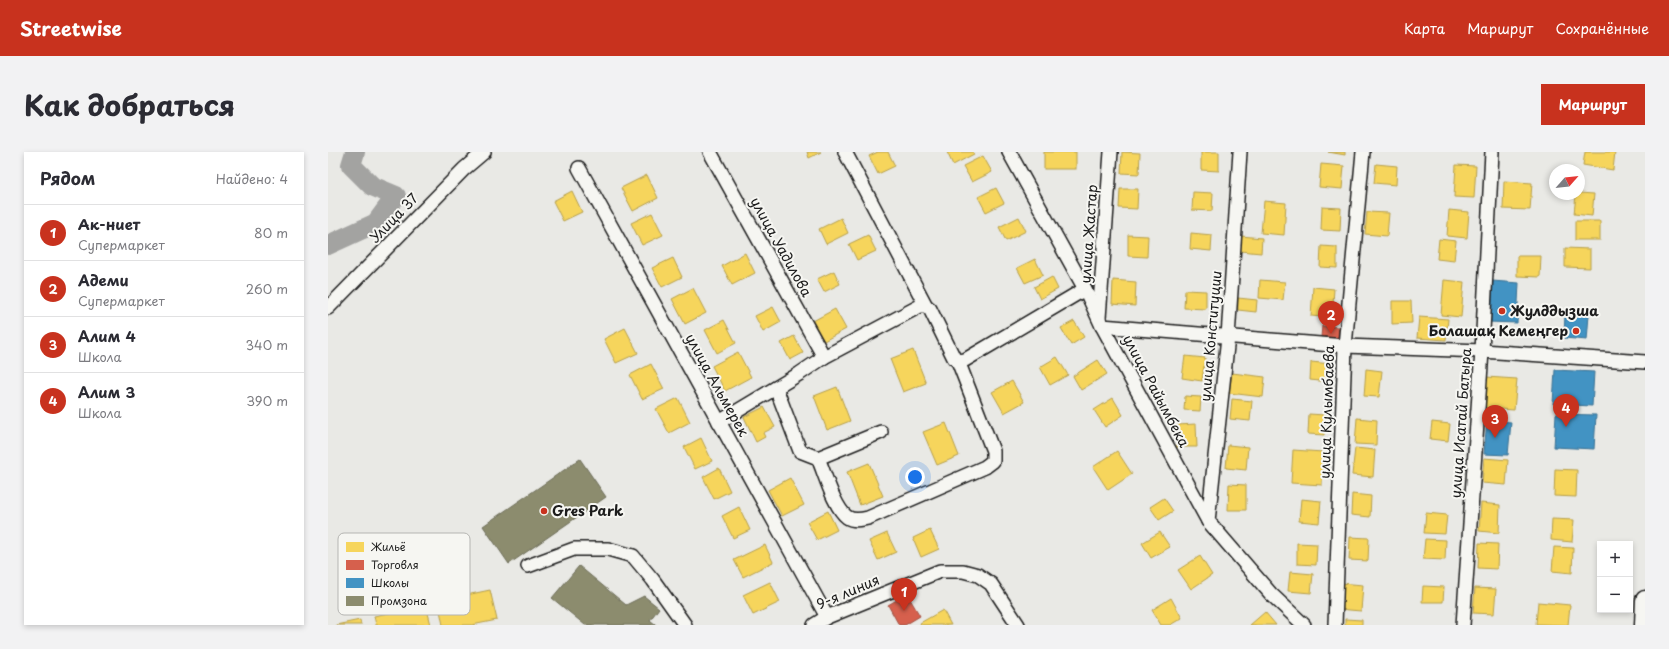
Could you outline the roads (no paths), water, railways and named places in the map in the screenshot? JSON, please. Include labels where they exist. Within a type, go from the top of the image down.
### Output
[{"type":"main road","points":[[1644,625],[1645,600]]},
{"type":"street","name":"Улица 37","points":[[328,308],[464,169],[484,152]]},
{"type":"street","name":"улица Уадилова","points":[[710,152],[824,357]]},
{"type":"street","points":[[818,458],[840,510],[848,518],[858,521],[985,467],[993,461],[993,451],[958,361],[954,358],[933,314],[926,306],[845,152]]},
{"type":"street","name":"улица Райымбека","points":[[1009,152],[1085,289],[1100,322],[1208,521],[1271,594],[1304,625]]},
{"type":"street","name":"улица Жастар","points":[[1100,322],[1111,152]]},
{"type":"street","name":"улица Конституции","points":[[1208,521],[1228,337],[1240,152]]},
{"type":"street","name":"улица Кулымбаева","points":[[1335,625],[1345,346],[1363,152]]},
{"type":"street","name":"улица Исатай Батыра","points":[[1463,625],[1482,351],[1492,152]]},
{"type":"street","name":"улица Альмерек","points":[[579,168],[827,617]]},
{"type":"street","points":[[958,361],[965,360],[1085,289]]},
{"type":"street","points":[[719,422],[824,357],[920,306],[926,306]]},
{"type":"street","points":[[1100,322],[1228,337],[1345,346],[1482,351],[1645,362]]},
{"type":"street","points":[[776,388],[800,451],[818,458],[881,432]]},
{"type":"street","points":[[528,566],[574,549],[608,548],[633,556],[654,580],[677,611],[684,625]]},
{"type":"street","name":"9-я линия","points":[[814,625],[827,617],[940,571],[963,571],[978,575],[991,584],[1018,625]]},
{"type":"waterway","points":[[328,245],[376,223],[396,196],[372,186],[351,165],[355,152]]},
{"type":"place","name":"Жулддызша","points":[[1502,311]]},
{"type":"place","name":"Болашақ Кемеңгер","points":[[1576,331]]},
{"type":"place","name":"Адеми","points":[[1331,334]]},
{"type":"place","name":"Алим 3","points":[[1566,427]]},
{"type":"place","name":"Алим 4","points":[[1495,438]]},
{"type":"place","name":"Gres Park","points":[[544,511]]},
{"type":"place","name":"Ак-ниет","points":[[904,611]]}]
